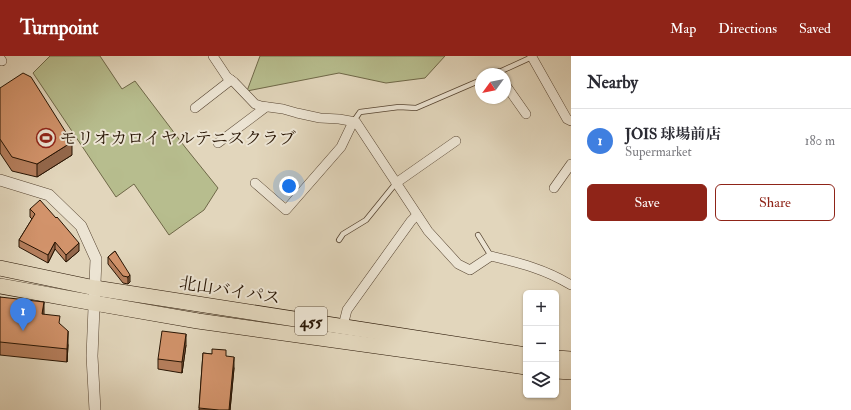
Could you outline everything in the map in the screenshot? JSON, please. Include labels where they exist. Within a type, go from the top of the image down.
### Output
[{"type":"highway","name":"北山バイパス","points":[[0,268],[95,288],[523,355]]},
{"type":"highway","name":"北山バイパス","points":[[0,286],[198,321],[523,367]]},
{"type":"highway","points":[[559,358],[571,359]]},
{"type":"highway","points":[[559,370],[571,372]]},
{"type":"street","points":[[213,56],[227,77],[255,104],[283,109],[297,114],[356,122],[417,215],[436,241],[458,264],[470,270],[491,256],[513,260],[554,275],[571,285]]},
{"type":"street","points":[[532,57],[567,119],[571,121]]},
{"type":"street","points":[[195,108],[231,80]]},
{"type":"street","points":[[511,93],[526,114]]},
{"type":"street","points":[[218,143],[266,107]]},
{"type":"street","points":[[255,183],[286,210],[341,148],[353,122]]},
{"type":"street","points":[[396,182],[456,141]]},
{"type":"street","points":[[554,188],[571,164]]},
{"type":"street","points":[[0,180],[49,195],[81,226],[96,259],[92,356],[96,410]]},
{"type":"street","points":[[343,326],[346,310],[411,221],[417,215]]},
{"type":"street","points":[[571,354],[571,359]]},
{"type":"lane","points":[[509,68],[532,57]]},
{"type":"lane","points":[[353,122],[360,112],[399,107],[416,108],[475,83]]},
{"type":"lane","points":[[339,240],[343,234],[366,220],[396,182]]},
{"type":"lane","points":[[478,235],[491,256]]},
{"type":"green space","points":[[50,56],[100,56],[122,89],[135,81],[218,188],[204,210],[169,235],[134,184],[116,197],[33,73]]},
{"type":"green space","points":[[260,56],[445,56],[425,78],[386,83],[339,73],[247,91]]},
{"type":"building","points":[[23,73],[31,77],[72,142],[37,164],[12,157],[0,139],[0,88]]},
{"type":"building","points":[[40,200],[79,243],[66,255],[55,242],[48,255],[19,240],[35,214],[30,209]]},
{"type":"building","points":[[115,251],[130,275],[128,277],[123,276],[108,257]]},
{"type":"building","points":[[0,297],[44,302],[42,314],[60,316],[59,323],[68,331],[67,349],[0,342]]},
{"type":"building","points":[[162,331],[186,334],[182,362],[158,359]]},
{"type":"building","points":[[212,349],[226,350],[226,356],[234,357],[229,410],[199,408],[203,353],[212,354]]},
{"type":"place","name":"モリオカロイヤルテニスクラブ","points":[[46,138]]},
{"type":"place","name":"JOIS 球場前店","points":[[23,331]]}]
